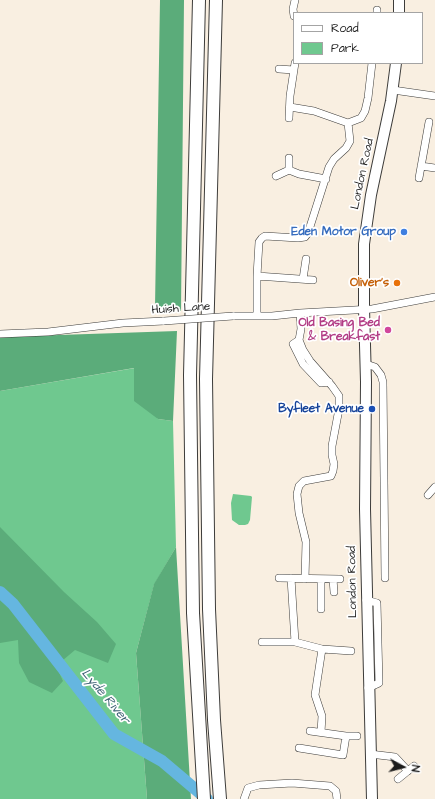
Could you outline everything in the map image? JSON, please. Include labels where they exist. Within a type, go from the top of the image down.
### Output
[{"type":"highway","points":[[199,0],[190,375],[193,613],[204,799]]},
{"type":"highway","points":[[216,0],[206,410],[209,609],[214,720],[220,799]]},
{"type":"main road","points":[[399,0],[399,12]]},
{"type":"main road","name":"London Road","points":[[372,799],[366,600],[366,364],[364,309],[365,231],[372,188],[393,90],[396,64]]},
{"type":"street","points":[[293,12],[295,0]]},
{"type":"street","points":[[290,107],[314,111],[348,123],[361,118],[365,111],[368,98],[372,64]]},
{"type":"street","points":[[279,69],[295,66],[289,118]]},
{"type":"street","points":[[393,90],[435,96]]},
{"type":"street","points":[[419,178],[429,122]]},
{"type":"street","points":[[257,316],[259,242],[262,238],[269,236],[298,238],[305,237],[308,233],[329,168],[334,159],[349,145],[351,137],[348,123]]},
{"type":"street","points":[[427,135],[435,136]]},
{"type":"street","points":[[289,158],[289,170]]},
{"type":"street","points":[[421,166],[435,168]]},
{"type":"street","points":[[276,176],[289,170],[299,174],[326,179]]},
{"type":"street","points":[[303,279],[306,259]]},
{"type":"street","points":[[257,276],[313,280]]},
{"type":"street","points":[[364,309],[435,297]]},
{"type":"street","name":"Huish Lane","points":[[0,334],[48,332],[123,323],[233,316],[272,316],[300,312],[364,309]]},
{"type":"street","points":[[300,312],[301,329],[299,340],[310,361],[339,396],[339,409],[332,446],[334,464],[333,471],[330,476],[304,481],[299,486],[297,494],[298,513],[306,542],[305,579]]},
{"type":"street","points":[[366,364],[375,368],[381,375],[383,382],[385,578]]},
{"type":"street","points":[[279,578],[337,579],[334,592]]},
{"type":"street","points":[[291,578],[294,642]]},
{"type":"street","points":[[321,579],[321,609]]},
{"type":"street","points":[[262,642],[294,642],[322,649],[351,651]]},
{"type":"street","points":[[321,732],[322,716],[315,695],[322,649]]},
{"type":"street","points":[[310,731],[357,736]]},
{"type":"street","points":[[299,748],[343,755],[346,736]]},
{"type":"street","points":[[370,754],[395,757],[411,768],[398,779]]},
{"type":"street","points":[[244,799],[248,788],[259,785],[292,783],[330,786],[336,791],[337,799]]},
{"type":"green space","points":[[160,0],[184,0],[181,311],[155,307]]},
{"type":"green space","points":[[177,331],[173,421],[158,419],[134,401],[134,368],[0,391],[0,337]]},
{"type":"green space","points":[[135,368],[158,419],[173,421],[176,547],[154,585],[136,653],[147,799],[0,799],[0,391]]},
{"type":"green space","points":[[233,494],[252,497],[250,520],[248,524],[239,525],[232,520],[231,503]]},
{"type":"green space","points":[[0,527],[64,592],[97,622],[116,644],[108,663],[75,650],[56,666],[63,681],[52,693],[29,682],[19,663],[18,640],[0,643]]},
{"type":"green space","points":[[176,547],[191,799],[147,799],[136,653],[154,584]]},
{"type":"waterway","name":"Lyde River","points":[[0,592],[13,604],[114,734],[162,761],[207,799]]},
{"type":"place","name":"Eden Motor Group","points":[[404,232]]},
{"type":"place","name":"Oliver's","points":[[397,283]]},
{"type":"place","name":"Old Basing Bed & Breakfast","points":[[388,330]]},
{"type":"place","name":"Byfleet Avenue","points":[[372,409]]}]
